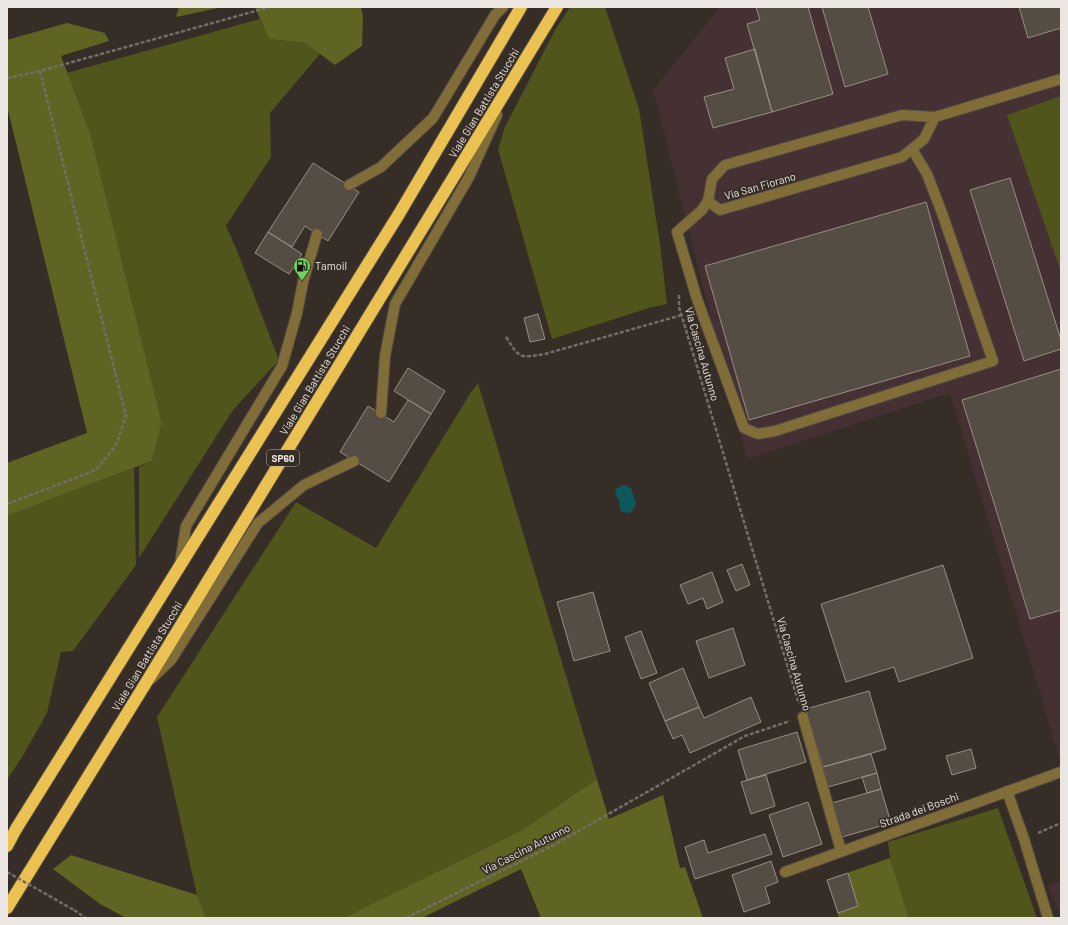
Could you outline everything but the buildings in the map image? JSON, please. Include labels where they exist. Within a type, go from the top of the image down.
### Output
[{"type":"highway","name":"Viale Gian Battista Stucchi","points":[[7,846],[16,829],[399,214],[521,7]]},
{"type":"highway","name":"Viale Gian Battista Stucchi","points":[[7,908],[144,686],[557,7]]},
{"type":"street","points":[[349,185],[381,168],[433,118],[495,15],[503,7]]},
{"type":"street","name":"Via San Fiorano","points":[[935,117],[924,139],[902,158],[720,210],[708,201],[712,180],[725,165],[902,116],[935,117],[1061,79]]},
{"type":"street","points":[[380,414],[385,356],[395,304],[470,178],[508,87]]},
{"type":"street","points":[[708,201],[702,210],[677,232],[697,299],[744,428],[758,434],[776,431],[993,361],[940,206],[927,174],[912,149]]},
{"type":"street","points":[[179,567],[186,526],[282,366],[297,313],[303,282],[317,234]]},
{"type":"street","points":[[144,686],[171,660],[258,523],[304,485],[354,461]]},
{"type":"street","points":[[803,717],[841,851]]},
{"type":"street","name":"Strada dei Boschi","points":[[785,872],[1061,772]]},
{"type":"street","points":[[1007,791],[1024,839],[1048,918]]},
{"type":"path","points":[[7,78],[40,71],[270,7]]},
{"type":"path","points":[[7,504],[96,470],[116,445],[126,416],[40,71]]},
{"type":"path","name":"Via Cascina Autunno","points":[[406,918],[556,844],[745,736],[803,717],[679,307],[678,292]]},
{"type":"path","points":[[506,337],[518,354],[526,357],[545,354],[682,315]]},
{"type":"path","points":[[1024,839],[1061,823]]},
{"type":"path","points":[[7,872],[86,918]]},
{"type":"shaded area","points":[[720,7],[1061,7],[1061,757],[1059,757],[950,393],[747,459],[653,90]]},
{"type":"shaded area","points":[[1061,881],[1061,917],[1048,885]]},
{"type":"green space","points":[[179,7],[223,7],[176,17]]},
{"type":"green space","points":[[255,7],[361,7],[363,16],[362,46],[335,65],[305,43],[269,39]]},
{"type":"green space","points":[[570,7],[605,7],[639,109],[660,244],[667,304],[649,308],[552,339],[498,149],[505,127],[555,30]]},
{"type":"green space","points":[[260,19],[269,39],[305,43],[320,54],[270,113],[271,157],[226,226],[236,248],[279,360],[233,410],[139,558],[139,467],[152,461],[162,423],[91,136],[67,73]]},
{"type":"green space","points":[[67,23],[105,33],[109,41],[61,56],[91,136],[162,423],[152,461],[7,516],[7,463],[87,433],[7,106],[7,40]]},
{"type":"green space","points":[[1061,96],[1061,272],[1007,115]]},
{"type":"green space","points":[[478,383],[597,779],[522,830],[343,918],[206,918],[197,895],[157,717],[296,502],[376,548],[471,392]]},
{"type":"green space","points":[[134,468],[136,565],[73,651],[61,652],[47,713],[24,754],[7,780],[7,516]]},
{"type":"green space","points":[[597,779],[609,819],[663,795],[680,868],[685,867],[703,918],[541,918],[521,869],[422,918],[343,918],[522,830]]},
{"type":"green space","points":[[998,808],[1037,918],[909,918],[890,858],[888,842]]},
{"type":"green space","points":[[71,855],[197,895],[206,918],[126,918],[100,904],[53,869]]},
{"type":"green space","points":[[890,858],[909,918],[839,918],[827,880]]},
{"type":"water","points":[[623,485],[631,488],[636,503],[633,510],[629,513],[622,512],[615,494],[616,490]]},
{"type":"place","name":"Tamoil","points":[[302,281]]}]
